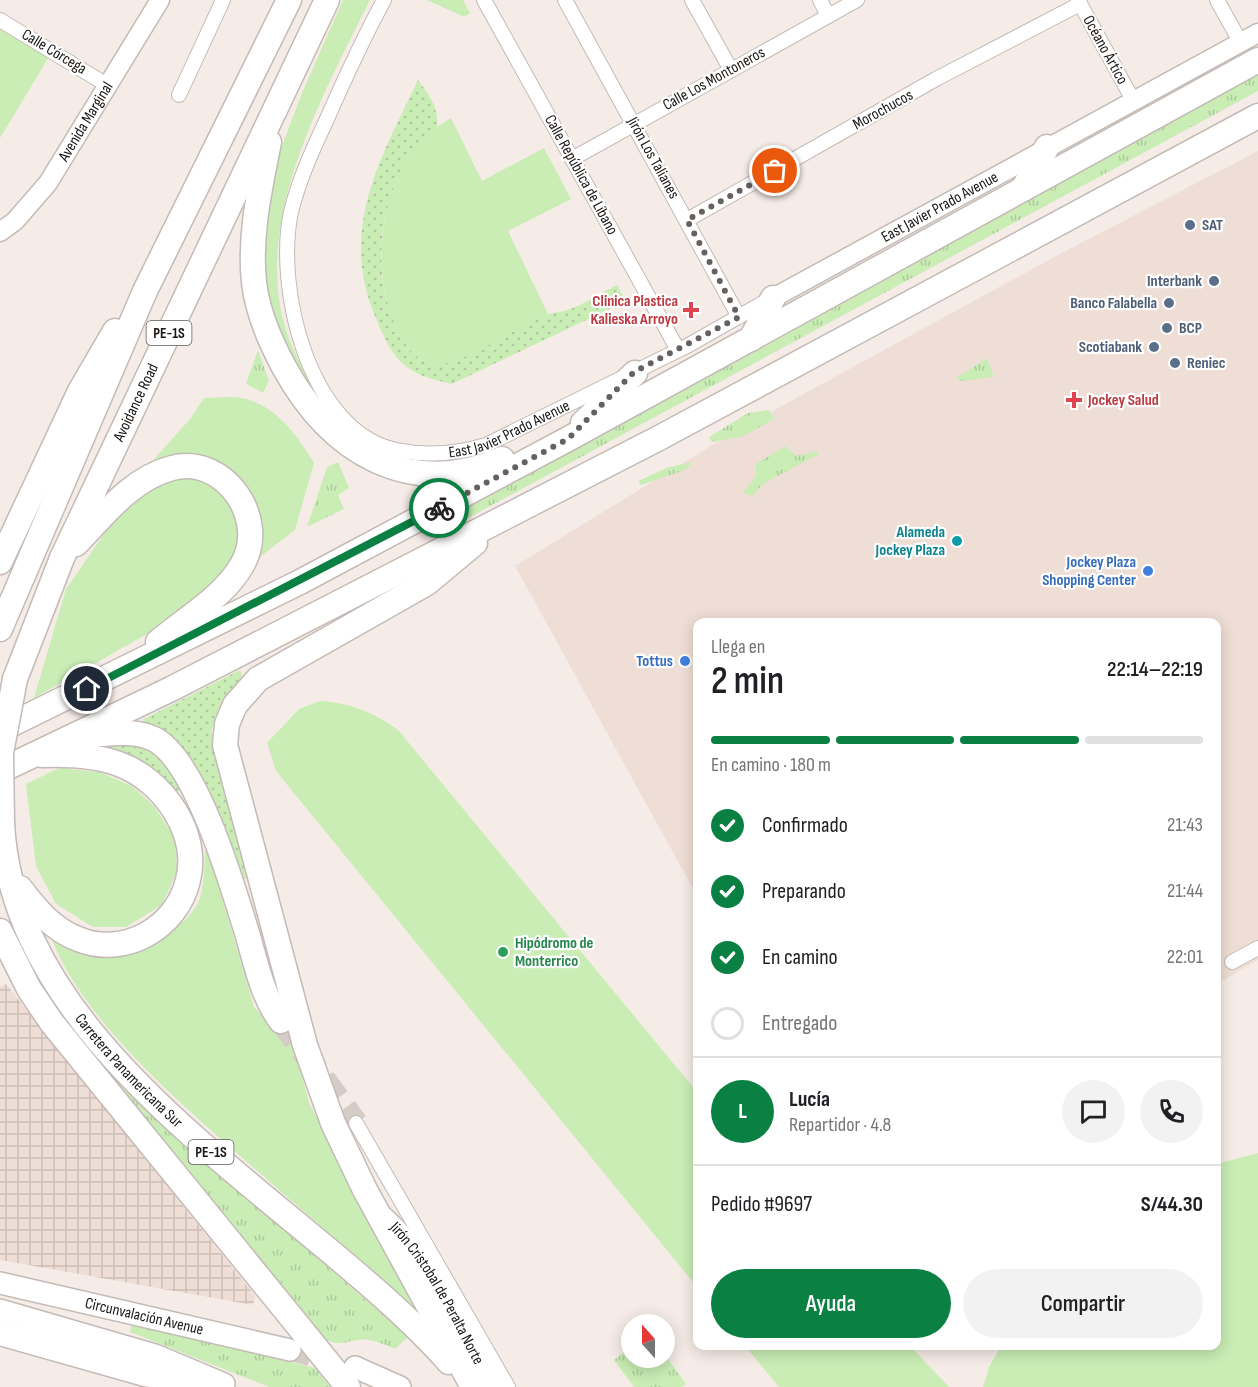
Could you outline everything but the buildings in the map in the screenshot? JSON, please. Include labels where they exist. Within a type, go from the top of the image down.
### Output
[{"type":"highway","name":"PE-1S","points":[[0,629],[145,291],[289,0]]},
{"type":"highway","name":"Avoidance Road","points":[[15,679],[62,558],[327,0]]},
{"type":"highway","name":"East Javier Prado Avenue","points":[[0,730],[128,669],[300,582],[568,439],[1258,60]]},
{"type":"highway","points":[[276,107],[255,225],[254,282],[261,313],[278,356],[298,391],[323,423],[342,441],[379,463],[432,473],[475,471],[528,450],[568,439],[634,372]]},
{"type":"highway","points":[[0,771],[78,735],[499,521],[910,305],[1258,116]]},
{"type":"highway","points":[[1023,189],[1047,147]]},
{"type":"highway","points":[[0,562],[95,363],[145,291]]},
{"type":"highway","points":[[751,339],[773,298]]},
{"type":"highway","points":[[62,558],[144,479],[172,468],[190,466],[211,472],[228,482],[241,500],[248,517],[250,541],[246,557],[239,570],[221,589],[128,669]]},
{"type":"highway","points":[[471,1387],[340,1143],[305,1045],[232,779],[225,745],[227,724],[242,696],[268,672],[427,583],[499,521]]},
{"type":"highway","name":"Carretera Panamericana Sur","points":[[15,679],[1,753],[2,823],[9,873],[25,920],[55,981],[83,1021],[125,1069],[180,1124],[245,1183],[399,1310],[471,1387]]},
{"type":"highway","points":[[78,735],[138,734],[153,738],[177,760],[198,800],[221,858],[265,992],[281,1022]]},
{"type":"highway","points":[[9,873],[27,899],[57,927],[77,939],[102,945],[127,943],[154,930],[174,912],[188,881],[191,858],[183,826],[171,805],[146,779],[120,765],[99,759],[70,755],[34,756]]},
{"type":"highway","name":"Carretera Panamericana Sur","points":[[0,931],[29,989],[52,1023],[352,1377]]},
{"type":"highway","points":[[0,1333],[145,1374],[219,1387]]},
{"type":"main road","name":"Avenida Marginal","points":[[0,232],[15,221],[48,183],[160,0]]},
{"type":"main road","name":"East Javier Prado Avenue","points":[[773,298],[1258,33]]},
{"type":"main road","name":"Jirón Cristobal de Peralta Norte","points":[[373,1206],[404,1235],[439,1291],[492,1387]]},
{"type":"main road","name":"Circunvalación Avenue","points":[[0,1283],[290,1350]]},
{"type":"main road","name":"Circunvalación Avenue","points":[[0,1310],[155,1355],[230,1387]]},
{"type":"main road","points":[[352,1377],[400,1387]]},
{"type":"street","points":[[179,95],[223,0]]},
{"type":"street","name":"East Javier Prado Avenue","points":[[384,0],[361,41],[310,157],[299,185],[287,239],[287,266],[297,331],[309,364],[335,407],[361,433],[394,450],[429,454],[458,452],[486,445],[678,350],[773,298]]},
{"type":"street","name":"Calle República de Líbano","points":[[484,0],[678,350]]},
{"type":"street","name":"Jirón Los Talianes","points":[[565,0],[739,317]]},
{"type":"street","points":[[692,0],[731,70]]},
{"type":"street","points":[[820,0],[828,16]]},
{"type":"street","name":"Calle Los Montoneros","points":[[572,159],[857,0]]},
{"type":"street","points":[[1217,0],[1241,43]]},
{"type":"street","name":"Océano Ártico","points":[[1079,2],[1133,100]]},
{"type":"street","name":"Morochucos","points":[[687,220],[1079,2]]},
{"type":"street","name":"Calle Córcega","points":[[0,20],[107,85]]},
{"type":"street","points":[[1232,962],[1258,948]]},
{"type":"street","points":[[356,1123],[508,1387]]},
{"type":"shaded area","points":[[1258,151],[1258,960],[1221,982],[1221,618],[693,618],[693,889],[515,566],[727,436],[1056,256]]},
{"type":"shaded area","points":[[6,984],[255,1296],[253,1305],[0,1260],[0,986]]},
{"type":"green space","points":[[343,0],[370,0],[333,75],[299,156],[286,198],[279,240],[277,282],[288,336],[329,422],[269,321],[260,238],[277,159],[302,93]]},
{"type":"green space","points":[[427,0],[463,0],[470,13],[464,17]]},
{"type":"green space","points":[[0,26],[50,55],[0,138]]},
{"type":"green space","points":[[1258,68],[1258,91],[431,538],[428,529]]},
{"type":"green space","points":[[418,80],[435,107],[437,127],[417,145],[402,169],[391,195],[384,224],[381,253],[383,283],[389,310],[400,335],[411,351],[420,359],[431,363],[449,363],[476,352],[535,320],[577,306],[617,285],[626,301],[452,384],[413,371],[404,365],[390,348],[377,321],[366,288],[361,256],[362,226],[368,196],[390,139]]},
{"type":"green space","points":[[451,118],[482,181],[544,148],[571,199],[508,231],[548,314],[463,357],[451,362],[434,364],[424,361],[410,350],[393,320],[382,273],[382,247],[390,197],[409,153],[422,138]]},
{"type":"green space","points":[[258,350],[269,381],[263,393],[246,384]]},
{"type":"green space","points":[[987,358],[994,377],[961,381],[956,378]]},
{"type":"green space","points":[[204,398],[242,398],[265,407],[293,432],[314,463],[295,530],[252,563],[246,492],[157,463],[154,459],[191,418]]},
{"type":"green space","points":[[769,410],[774,419],[744,436],[712,442],[709,437],[748,413]]},
{"type":"green space","points":[[785,446],[797,456],[817,451],[819,454],[763,484],[752,497],[743,492],[756,476],[756,464]]},
{"type":"green space","points":[[338,462],[349,488],[338,495],[344,509],[307,527],[327,467]]},
{"type":"green space","points":[[693,462],[685,470],[641,485],[638,481],[669,467]]},
{"type":"green space","points":[[196,475],[235,500],[243,548],[191,609],[34,698],[66,589],[113,521],[145,490],[161,481]]},
{"type":"green space","points":[[240,670],[242,676],[211,730],[250,876],[239,882],[197,776],[169,732],[153,728],[142,720]]},
{"type":"green space","name":"Hipódromo de Monterrico","points":[[320,701],[341,704],[361,709],[398,730],[693,1087],[693,1282],[276,771],[267,743],[299,709]]},
{"type":"green space","points":[[100,743],[150,746],[184,789],[176,792],[147,765],[125,755],[85,749]]},
{"type":"green space","points":[[59,768],[99,772],[132,786],[154,806],[176,840],[177,871],[162,905],[126,927],[93,927],[56,904],[36,866],[26,784]]},
{"type":"green space","points":[[206,843],[254,1007],[295,1049],[309,1103],[424,1316],[163,1087],[109,1029],[85,999],[51,937],[82,951],[111,955],[140,949],[155,942],[183,921],[198,903],[203,885]]},
{"type":"green space","points":[[104,1065],[149,1110],[408,1337],[395,1349],[367,1340],[339,1343],[326,1340],[179,1158],[102,1068]]},
{"type":"green space","points":[[1258,1153],[1258,1387],[983,1387],[989,1367],[999,1350],[1221,1350],[1221,1163]]},
{"type":"green space","points":[[132,1323],[315,1368],[330,1387],[269,1387],[130,1332]]},
{"type":"green space","points":[[748,1350],[914,1350],[949,1387],[779,1387]]},
{"type":"green space","points":[[621,1355],[621,1368],[674,1368],[686,1384],[682,1387],[634,1387],[614,1360]]},
{"type":"tunnel","points":[[281,1021],[356,1123]]},
{"type":"tunnel","points":[[290,1350],[334,1362]]},
{"type":"way so far","points":[[439,508],[568,439],[634,372],[739,317],[687,220],[775,171]]},
{"type":"place","name":"SAT","points":[[1190,225]]},
{"type":"place","name":"Interbank","points":[[1214,281]]},
{"type":"place","name":"Banco Falabella","points":[[1169,303]]},
{"type":"place","name":"Clinica Plastica Kalieska Arroyo","points":[[691,310]]},
{"type":"place","name":"BCP","points":[[1167,328]]},
{"type":"place","name":"Scotiabank","points":[[1154,347]]},
{"type":"place","name":"Reniec","points":[[1175,363]]},
{"type":"place","name":"Jockey Salud","points":[[1074,400]]},
{"type":"place","name":"Alameda Jockey Plaza","points":[[957,541]]},
{"type":"place","name":"Jockey Plaza Shopping Center","points":[[1148,571]]},
{"type":"place","name":"Tottus","points":[[685,661]]},
{"type":"place","name":"Hipódromo de Monterrico","points":[[503,952]]},
{"type":"route","points":[[87,689],[300,582],[439,508]]}]
